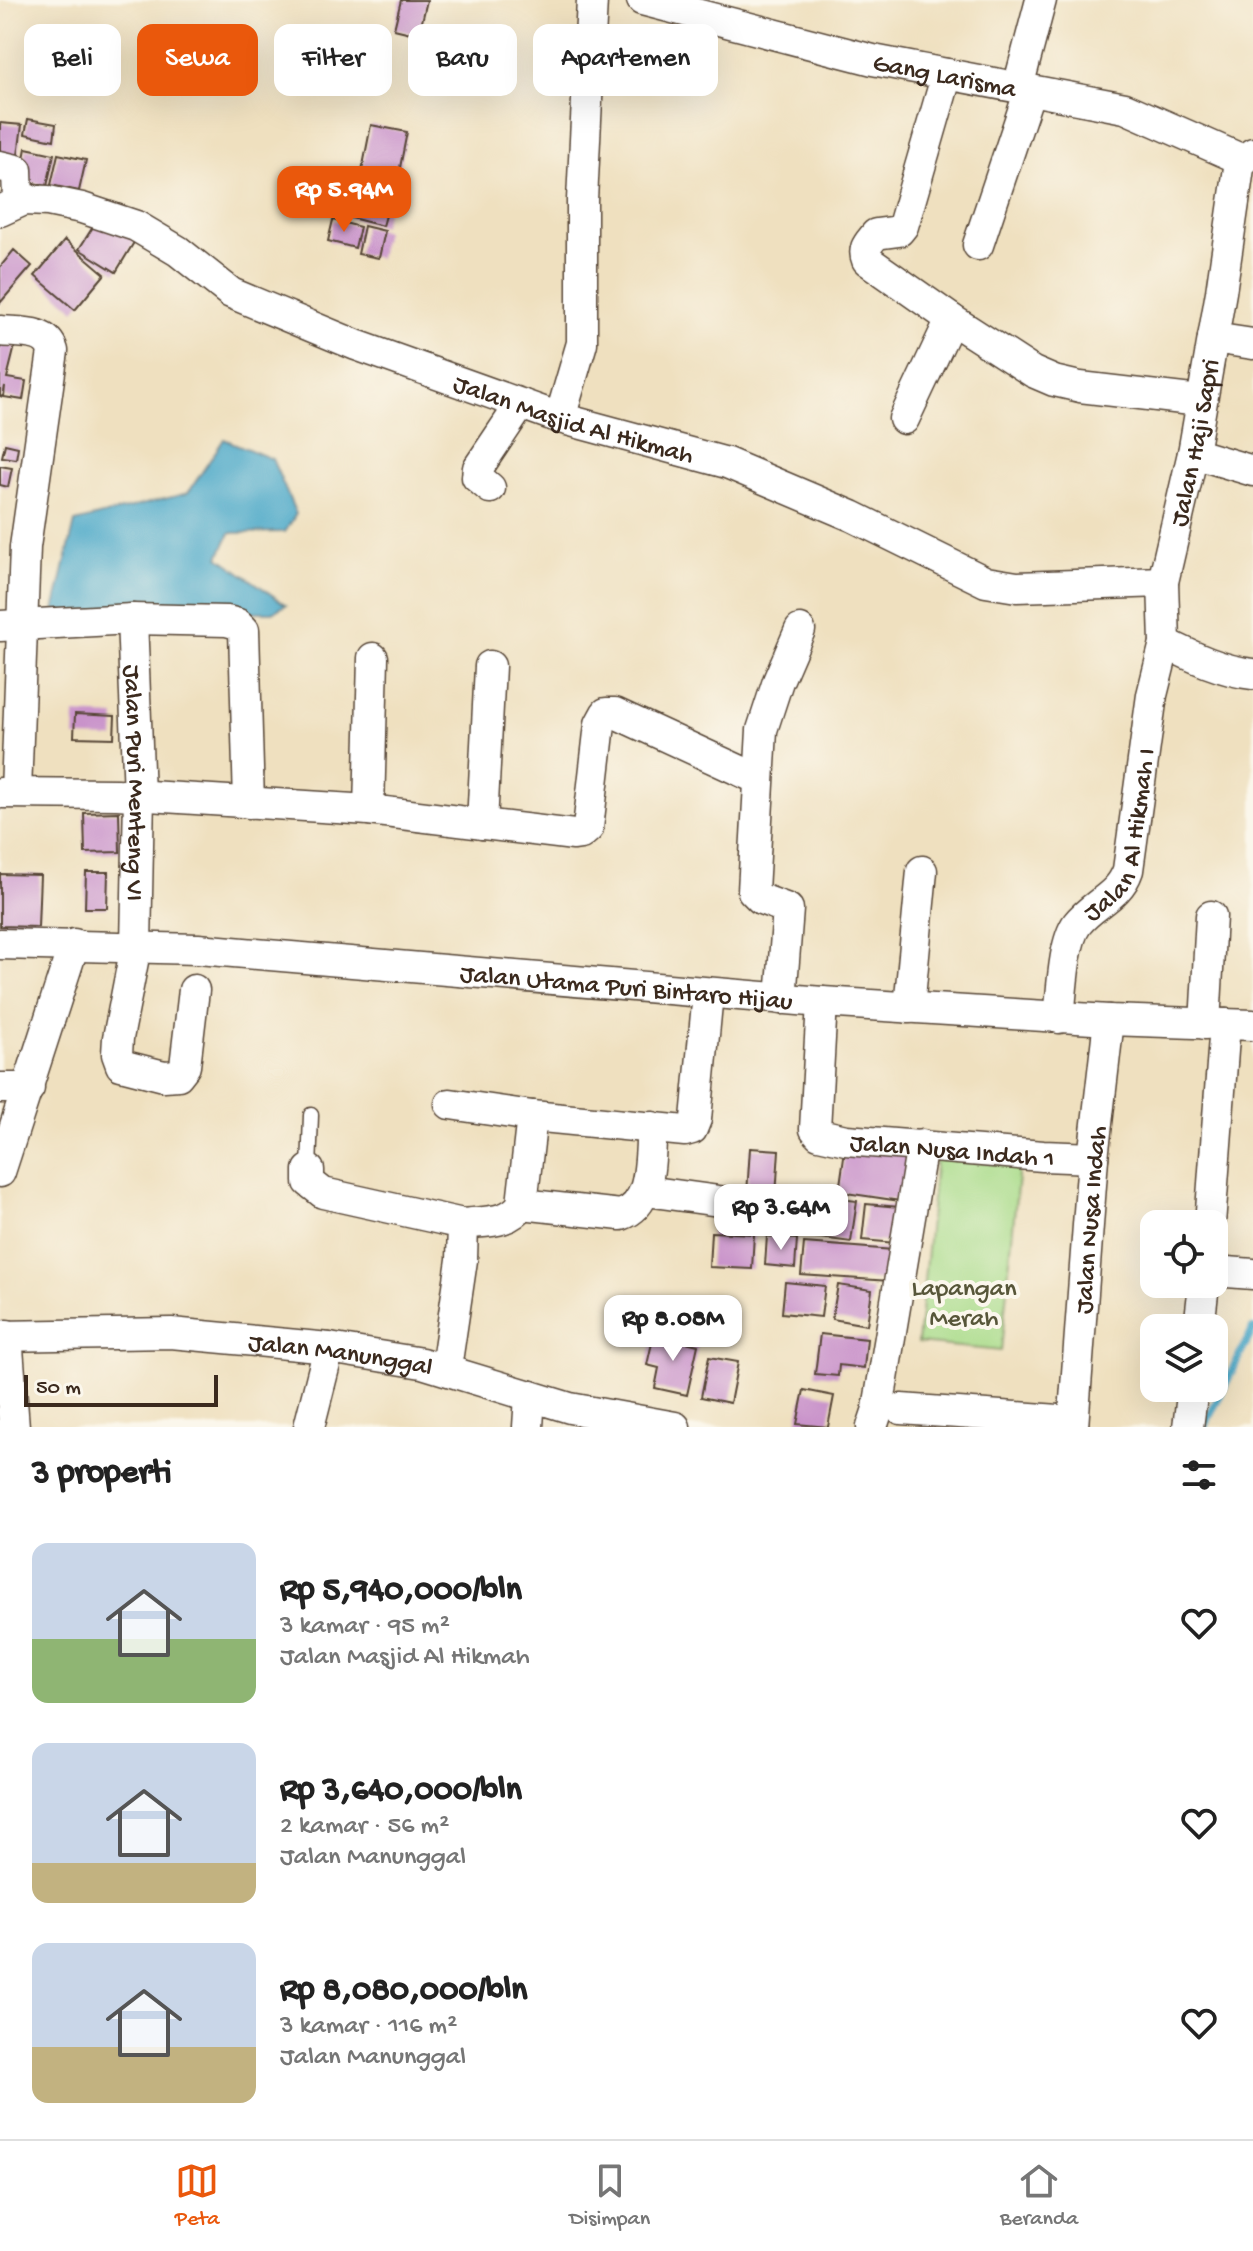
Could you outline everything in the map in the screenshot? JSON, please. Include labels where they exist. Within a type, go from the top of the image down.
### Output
[{"type":"street","points":[[560,418],[583,333],[582,200],[592,0]]},
{"type":"street","name":"Gang Larisma","points":[[642,0],[873,60],[1125,108],[1247,167]]},
{"type":"street","points":[[978,245],[1024,88],[1041,0]]},
{"type":"street","points":[[947,74],[903,226],[899,231],[876,234],[865,246],[864,254],[873,267],[1033,372],[1054,381],[1080,387],[1200,401]]},
{"type":"street","points":[[0,166],[17,170],[9,206]]},
{"type":"street","name":"Jalan Haji Sapri","points":[[1165,643],[1163,582],[1193,453],[1200,401],[1247,167]]},
{"type":"street","name":"Jalan Masjid Al Hikmah","points":[[9,206],[24,200],[48,201],[82,208],[136,226],[178,251],[231,293],[356,345],[560,418],[727,463],[852,516],[996,585],[1163,582]]},
{"type":"street","points":[[904,419],[951,319]]},
{"type":"street","points":[[0,331],[42,335],[51,342],[53,351],[13,546],[8,793],[139,795],[369,810],[574,835],[588,828],[600,724],[606,713],[615,713],[758,779]]},
{"type":"street","points":[[1213,338],[1253,344]]},
{"type":"street","points":[[490,488],[477,477],[478,468],[521,404]]},
{"type":"street","points":[[1193,453],[1253,471]]},
{"type":"street","points":[[11,626],[132,619],[227,621],[238,624],[244,630],[249,803]]},
{"type":"street","name":"Jalan Puri Menteng VI","points":[[132,619],[139,795],[136,946],[118,1038],[117,1054],[121,1065],[164,1076],[178,1075],[185,1066],[194,990]]},
{"type":"street","points":[[781,999],[788,909],[761,899],[753,891],[758,779],[762,730],[778,681],[800,630]]},
{"type":"street","points":[[1165,643],[1191,657],[1253,674]]},
{"type":"street","name":"Jalan Al Hikmah I","points":[[1059,1018],[1071,938],[1077,924],[1117,891],[1128,870],[1152,695],[1165,643]]},
{"type":"street","points":[[369,810],[373,658]]},
{"type":"street","points":[[482,824],[490,666]]},
{"type":"street","points":[[909,1008],[922,871]]},
{"type":"street","points":[[1211,916],[1228,1024],[1211,1210]]},
{"type":"street","name":"Jalan Utama Puri Bintaro Hijau","points":[[0,944],[136,946],[325,959],[822,1002],[1059,1018],[1228,1024]]},
{"type":"street","points":[[0,1172],[15,1088],[74,944]]},
{"type":"street","points":[[450,1104],[532,1116],[685,1131],[692,1129],[696,1119],[708,993]]},
{"type":"street","name":"Jalan Nusa Indah 1","points":[[822,1002],[815,1129],[819,1134],[832,1138],[1093,1158]]},
{"type":"street","name":"Jalan Nusa Indah","points":[[901,1409],[958,1420],[1073,1424],[1093,1158],[1109,1020]]},
{"type":"street","points":[[309,1170],[309,1182],[323,1193],[463,1224],[511,1218],[522,1204],[532,1116]]},
{"type":"street","points":[[522,1204],[621,1215],[633,1211],[646,1191],[652,1127]]},
{"type":"street","points":[[872,1427],[878,1409],[922,1145]]},
{"type":"street","points":[[646,1191],[770,1208]]},
{"type":"street","points":[[446,1368],[462,1260],[463,1224]]},
{"type":"street","points":[[1228,1272],[1253,1274]]},
{"type":"street","name":"Jalan Manunggal","points":[[4,1336],[171,1333],[329,1348],[446,1368],[570,1408],[642,1424],[675,1427]]},
{"type":"street","points":[[4,1336],[14,1427]]},
{"type":"street","points":[[309,1427],[329,1348]]},
{"type":"street","points":[[528,1427],[530,1396]]},
{"type":"street","points":[[1188,1427],[1191,1402]]},
{"type":"lane","points":[[309,1170],[311,1115]]},
{"type":"green space","name":"Lapangan Merah","points":[[936,1158],[1019,1166],[1001,1351],[918,1343]]},
{"type":"water","points":[[224,439],[272,459],[296,514],[285,532],[230,533],[219,557],[286,605],[273,612],[54,611],[75,522],[188,493]]},
{"type":"building","points":[[401,0],[427,0],[422,24],[408,24],[408,32],[394,29]]},
{"type":"building","points":[[28,119],[56,124],[54,140],[25,134]]},
{"type":"building","points":[[0,123],[22,125],[17,163],[0,161]]},
{"type":"building","points":[[371,125],[407,132],[395,193],[359,186]]},
{"type":"building","points":[[26,148],[54,154],[47,186],[20,180]]},
{"type":"building","points":[[58,154],[86,160],[79,191],[51,185]]},
{"type":"building","points":[[342,189],[390,201],[383,226],[336,214]]},
{"type":"building","points":[[100,216],[136,239],[116,272],[79,249]]},
{"type":"building","points":[[333,220],[360,227],[355,248],[328,241]]},
{"type":"building","points":[[364,226],[385,231],[379,258],[358,254]]},
{"type":"building","points":[[65,240],[105,274],[75,310],[35,276]]},
{"type":"building","points":[[14,250],[32,266],[0,303],[0,267]]},
{"type":"building","points":[[0,343],[15,346],[7,378],[26,381],[23,400],[4,397],[5,386],[3,397],[0,396]]},
{"type":"building","points":[[5,444],[18,447],[16,459],[2,457]]},
{"type":"building","points":[[0,466],[12,468],[8,487],[0,485]]},
{"type":"building","points":[[75,714],[115,716],[114,738],[74,737]]},
{"type":"building","points":[[119,812],[120,852],[85,853],[84,813]]},
{"type":"building","points":[[86,872],[108,872],[107,908],[85,908]]},
{"type":"building","points":[[0,874],[40,875],[38,927],[0,926]]},
{"type":"building","points":[[846,1143],[914,1153],[907,1202],[839,1192]]},
{"type":"building","points":[[750,1148],[779,1150],[776,1196],[747,1194]]},
{"type":"building","points":[[810,1195],[857,1201],[851,1242],[805,1236]]},
{"type":"building","points":[[866,1204],[899,1207],[896,1243],[862,1240]]},
{"type":"building","points":[[711,1232],[754,1234],[752,1269],[709,1267]]},
{"type":"building","points":[[767,1236],[797,1239],[795,1268],[765,1265]]},
{"type":"building","points":[[804,1243],[893,1250],[890,1281],[801,1275]]},
{"type":"building","points":[[785,1282],[825,1286],[821,1317],[782,1313]]},
{"type":"building","points":[[838,1285],[872,1290],[867,1325],[832,1319]]},
{"type":"building","points":[[654,1334],[698,1345],[687,1395],[655,1388],[659,1368],[647,1365]]},
{"type":"building","points":[[820,1334],[867,1339],[864,1368],[839,1365],[838,1376],[815,1374]]},
{"type":"building","points":[[709,1357],[738,1362],[730,1403],[701,1397]]},
{"type":"building","points":[[804,1390],[834,1396],[828,1427],[797,1424]]},
{"type":"waterway","points":[[1204,1427],[1253,1329]]}]
